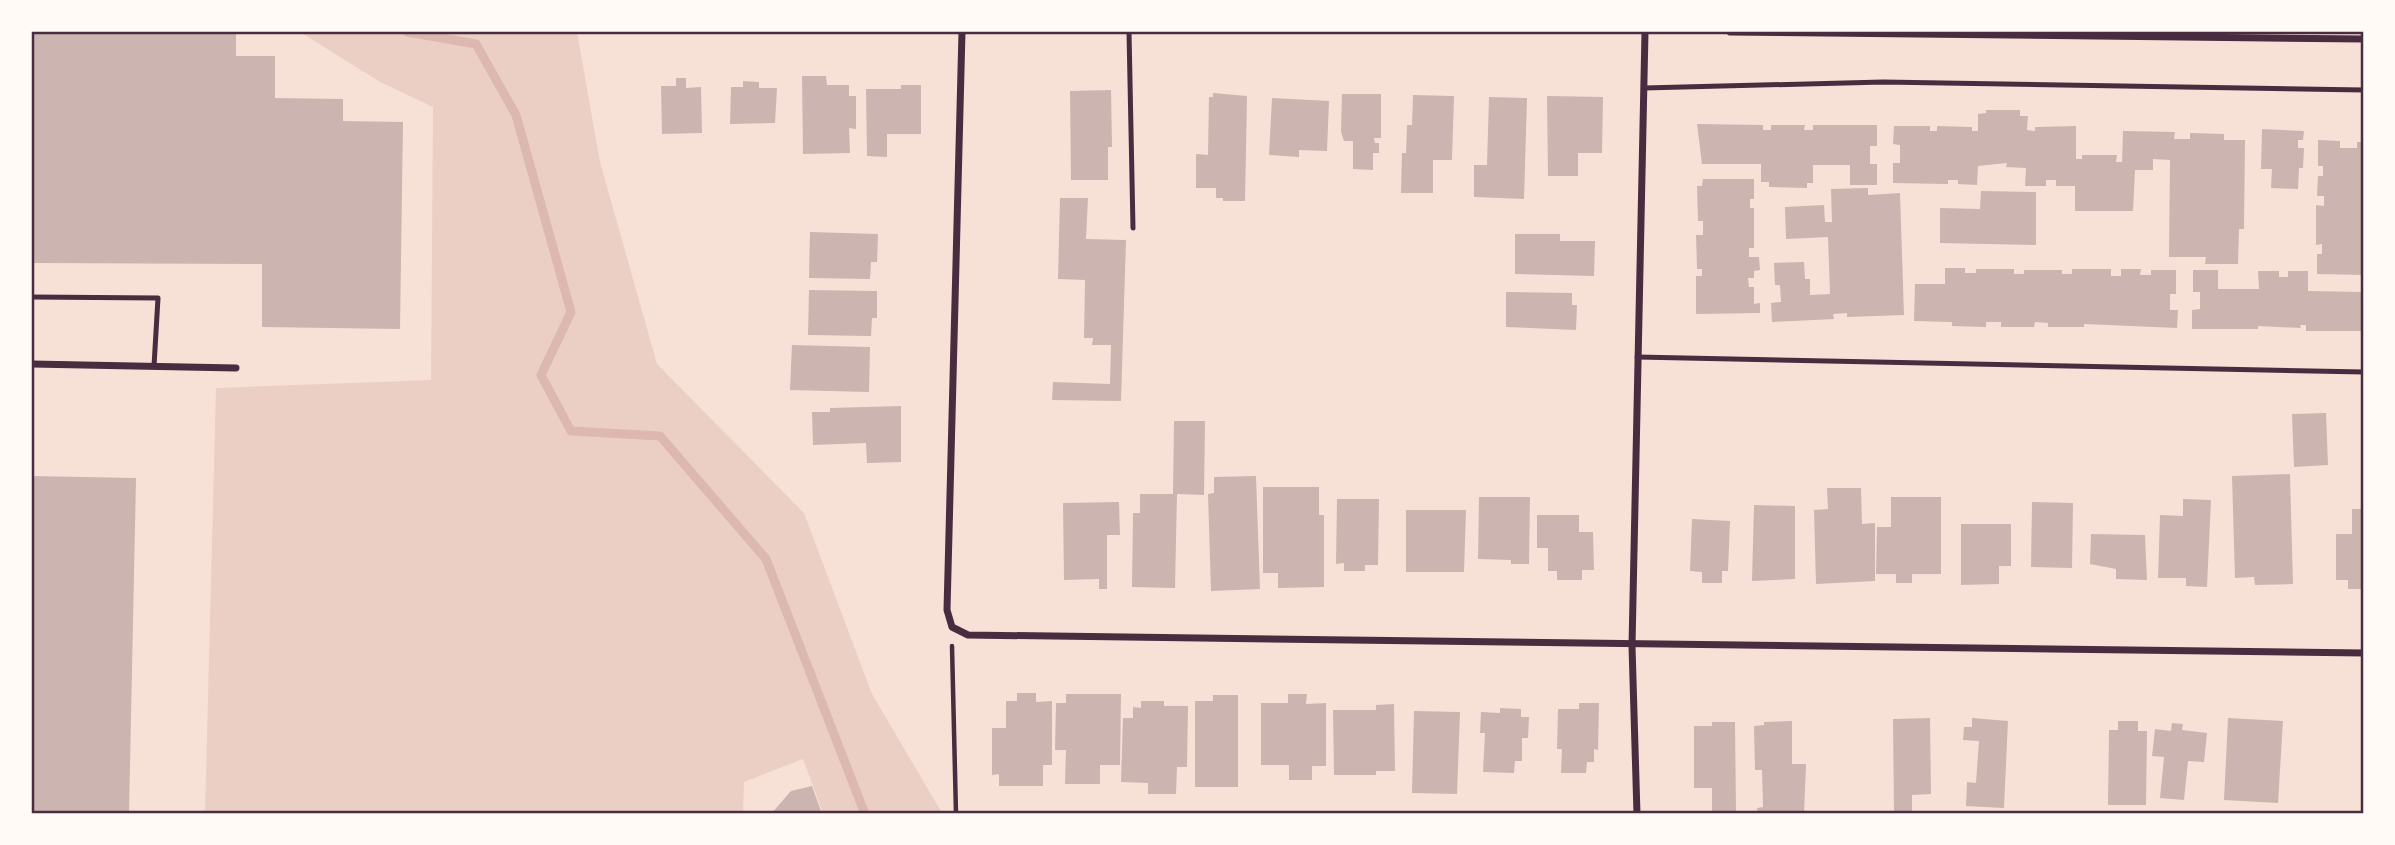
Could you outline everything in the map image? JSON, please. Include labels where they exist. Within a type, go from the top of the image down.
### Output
[{"type":"street","points":[[962,32],[947,610],[952,627],[968,635],[1632,646],[2364,653]]},
{"type":"street","points":[[1637,814],[1632,646],[1645,32]]},
{"type":"street","points":[[1730,32],[2364,39]]},
{"type":"street","points":[[32,364],[236,369]]},
{"type":"lane","points":[[1129,32],[1133,228]]},
{"type":"lane","points":[[1644,88],[1883,82],[2364,90]]},
{"type":"lane","points":[[32,297],[158,298],[154,366]]},
{"type":"lane","points":[[1637,357],[2364,372]]},
{"type":"path","points":[[952,627],[956,814]]},
{"type":"shaded area","points":[[300,32],[577,32],[600,162],[657,364],[804,513],[872,694],[942,813],[823,813],[803,759],[744,782],[743,813],[205,813],[216,388],[431,380],[433,107],[380,82]]},
{"type":"building","points":[[32,32],[236,32],[236,56],[275,56],[275,98],[343,99],[343,121],[403,122],[400,329],[262,327],[262,264],[32,263]]},
{"type":"building","points":[[802,76],[826,76],[827,85],[849,85],[849,96],[856,96],[856,129],[849,128],[850,153],[803,154]]},
{"type":"building","points":[[676,78],[686,78],[686,88],[701,87],[702,133],[662,134],[661,86],[676,86]]},
{"type":"building","points":[[743,81],[759,82],[759,88],[777,88],[775,123],[730,124],[731,87],[743,87]]},
{"type":"building","points":[[901,85],[921,85],[921,134],[887,134],[887,157],[867,156],[866,89],[901,89]]},
{"type":"building","points":[[1111,90],[1112,147],[1108,147],[1108,180],[1071,180],[1070,91]]},
{"type":"building","points":[[1213,93],[1247,96],[1245,201],[1223,201],[1223,198],[1216,198],[1216,188],[1196,188],[1196,154],[1208,155],[1209,97],[1213,97]]},
{"type":"building","points":[[1342,94],[1381,94],[1381,138],[1374,138],[1375,143],[1379,143],[1379,153],[1373,153],[1373,170],[1353,169],[1353,141],[1344,141],[1341,132]]},
{"type":"building","points":[[1413,95],[1454,96],[1452,160],[1433,160],[1433,193],[1401,193],[1402,153],[1406,153],[1407,125],[1412,125]]},
{"type":"building","points":[[1547,96],[1603,97],[1602,153],[1578,153],[1578,176],[1548,176]]},
{"type":"building","points":[[1489,97],[1527,98],[1524,199],[1474,197],[1474,165],[1487,165]]},
{"type":"building","points":[[1272,98],[1329,101],[1327,151],[1299,150],[1299,157],[1269,155]]},
{"type":"building","points":[[1986,110],[2020,110],[2020,116],[2028,116],[2027,130],[2035,131],[2035,127],[2076,126],[2076,159],[2082,159],[2082,155],[2117,155],[2116,162],[2122,162],[2123,131],[2175,132],[2174,139],[2190,139],[2190,133],[2224,134],[2224,140],[2245,140],[2244,229],[2239,229],[2238,264],[2205,264],[2206,257],[2169,257],[2170,160],[2153,159],[2153,170],[2135,170],[2133,211],[2075,211],[2075,186],[2056,186],[2056,180],[2046,180],[2046,186],[2025,186],[2026,168],[2006,167],[2007,163],[1978,166],[1977,185],[1958,184],[1958,180],[1948,180],[1948,184],[1893,183],[1893,163],[1900,163],[1900,145],[1893,144],[1894,126],[1930,126],[1930,131],[1937,131],[1937,126],[1972,127],[1972,131],[1978,131],[1978,114],[1986,113]]},
{"type":"building","points":[[1697,124],[1763,125],[1763,130],[1771,130],[1771,125],[1805,125],[1804,130],[1813,130],[1813,125],[1877,125],[1877,146],[1870,146],[1870,164],[1877,164],[1877,185],[1850,185],[1850,165],[1813,165],[1813,183],[1807,183],[1807,188],[1769,187],[1769,182],[1761,182],[1761,164],[1702,164]]},
{"type":"building","points":[[2262,129],[2304,131],[2303,140],[2298,140],[2298,148],[2304,148],[2298,189],[2271,188],[2272,169],[2261,169]]},
{"type":"building","points":[[2318,140],[2340,141],[2340,148],[2357,148],[2357,142],[2364,142],[2364,275],[2317,274],[2317,254],[2322,254],[2322,244],[2316,245],[2316,205],[2324,206],[2324,196],[2317,196],[2318,176],[2323,176],[2323,166],[2318,166]]},
{"type":"building","points":[[1703,179],[1754,179],[1754,199],[1750,199],[1750,208],[1754,208],[1754,248],[1749,248],[1749,257],[1759,257],[1760,270],[1754,271],[1754,278],[1748,278],[1749,287],[1754,287],[1754,304],[1760,303],[1760,313],[1696,314],[1696,276],[1702,276],[1702,269],[1697,269],[1696,235],[1703,235],[1703,221],[1698,221],[1697,186],[1702,186]]},
{"type":"building","points":[[1868,188],[1868,195],[1900,193],[1904,315],[1847,317],[1847,313],[1833,314],[1834,319],[1772,322],[1771,303],[1781,302],[1780,285],[1775,285],[1774,263],[1804,262],[1805,279],[1810,279],[1810,295],[1830,294],[1828,237],[1786,239],[1785,207],[1824,205],[1825,222],[1832,222],[1831,189]]},
{"type":"building","points":[[1981,191],[2036,192],[2036,245],[1940,243],[1940,208],[1980,209]]},
{"type":"building","points":[[1060,198],[1088,198],[1086,239],[1126,240],[1121,401],[1052,400],[1053,382],[1110,384],[1111,345],[1092,345],[1093,338],[1084,338],[1085,280],[1058,279]]},
{"type":"building","points":[[810,232],[878,234],[877,262],[871,262],[870,279],[809,278]]},
{"type":"building","points":[[1515,234],[1560,234],[1560,241],[1595,241],[1594,276],[1515,274]]},
{"type":"building","points":[[1945,268],[1965,268],[1965,273],[1976,273],[1976,269],[2014,269],[2014,274],[2024,274],[2024,270],[2062,270],[2062,274],[2072,274],[2072,269],[2111,269],[2111,276],[2121,276],[2121,269],[2141,269],[2140,275],[2151,275],[2151,270],[2176,270],[2176,294],[2170,294],[2170,310],[2178,310],[2177,328],[2084,324],[2084,327],[2048,327],[2048,323],[2035,322],[2034,327],[2001,327],[2001,322],[1986,322],[1986,327],[1952,326],[1952,322],[1914,321],[1915,284],[1945,284]]},
{"type":"building","points":[[2193,270],[2218,270],[2218,289],[2259,289],[2258,271],[2279,271],[2279,277],[2288,277],[2288,271],[2308,271],[2308,291],[2364,292],[2364,331],[2306,331],[2306,325],[2300,325],[2301,328],[2258,326],[2258,329],[2192,329],[2192,310],[2200,309],[2200,292],[2193,292]]},
{"type":"building","points":[[809,290],[877,291],[877,318],[872,318],[871,336],[808,335]]},
{"type":"building","points":[[1506,292],[1572,293],[1572,305],[1577,305],[1576,330],[1506,327]]},
{"type":"building","points":[[792,345],[870,347],[869,392],[790,390]]},
{"type":"building","points":[[901,406],[901,462],[867,463],[866,443],[813,445],[812,412],[830,412],[830,408]]},
{"type":"building","points":[[2326,413],[2328,465],[2294,467],[2292,414]]},
{"type":"building","points":[[1174,421],[1205,421],[1204,495],[1177,494],[1175,588],[1132,587],[1133,513],[1140,513],[1140,494],[1173,494]]},
{"type":"building","points":[[2290,474],[2293,584],[2255,585],[2254,577],[2235,578],[2232,476]]},
{"type":"building","points":[[32,476],[136,478],[129,814],[32,814]]},
{"type":"building","points":[[1256,476],[1260,589],[1211,591],[1208,494],[1214,493],[1214,477]]},
{"type":"building","points":[[1263,487],[1319,487],[1319,515],[1324,515],[1324,587],[1278,588],[1278,573],[1263,573]]},
{"type":"building","points":[[1827,488],[1861,488],[1862,524],[1875,523],[1875,581],[1816,584],[1814,510],[1828,509]]},
{"type":"building","points":[[1479,497],[1530,497],[1529,564],[1511,564],[1511,560],[1478,559]]},
{"type":"building","points":[[1891,497],[1941,497],[1941,574],[1912,574],[1912,583],[1896,583],[1896,574],[1876,574],[1877,527],[1891,527]]},
{"type":"building","points":[[1337,499],[1379,499],[1378,565],[1365,565],[1365,571],[1344,571],[1344,563],[1336,564]]},
{"type":"building","points":[[2183,499],[2211,500],[2207,587],[2186,586],[2186,578],[2158,578],[2160,515],[2183,516]]},
{"type":"building","points":[[1119,502],[1120,535],[1107,535],[1107,589],[1099,589],[1099,579],[1064,580],[1063,503]]},
{"type":"building","points":[[2032,502],[2073,503],[2072,568],[2031,567]]},
{"type":"building","points":[[1754,505],[1795,506],[1795,579],[1752,581]]},
{"type":"building","points":[[2352,509],[2364,509],[2364,589],[2348,589],[2348,580],[2336,580],[2336,534],[2352,534]]},
{"type":"building","points":[[1406,510],[1466,510],[1464,572],[1406,572]]},
{"type":"building","points":[[1537,515],[1579,515],[1579,532],[1593,532],[1594,570],[1582,570],[1582,580],[1557,580],[1557,571],[1548,571],[1548,548],[1537,548]]},
{"type":"building","points":[[1692,519],[1730,521],[1728,571],[1722,571],[1722,583],[1702,583],[1702,572],[1690,571]]},
{"type":"building","points":[[1961,524],[2011,524],[2011,566],[1999,566],[1999,584],[1961,585]]},
{"type":"building","points":[[2091,534],[2145,535],[2147,580],[2116,579],[2116,569],[2090,564]]},
{"type":"building","points":[[1017,693],[1036,693],[1036,702],[1052,701],[1052,765],[1043,765],[1043,786],[999,786],[999,774],[992,775],[992,728],[1006,728],[1006,701],[1017,701]]},
{"type":"building","points":[[1066,694],[1121,694],[1120,765],[1100,765],[1100,784],[1065,784],[1066,750],[1055,750],[1056,703],[1066,703]]},
{"type":"building","points":[[1288,694],[1307,694],[1306,704],[1326,703],[1326,766],[1312,766],[1312,780],[1289,780],[1289,765],[1261,765],[1261,703],[1288,703]]},
{"type":"building","points":[[1213,695],[1238,695],[1238,787],[1195,787],[1195,701],[1213,701]]},
{"type":"building","points":[[1141,701],[1164,701],[1164,706],[1188,706],[1187,767],[1177,767],[1176,794],[1148,794],[1148,783],[1121,782],[1123,718],[1133,718],[1133,707],[1141,708]]},
{"type":"building","points":[[1579,703],[1599,703],[1598,750],[1594,749],[1594,762],[1587,762],[1586,773],[1561,773],[1562,749],[1557,749],[1558,709],[1579,709]]},
{"type":"building","points":[[1394,704],[1395,771],[1376,771],[1376,775],[1334,775],[1333,710],[1376,710],[1376,705]]},
{"type":"building","points":[[1500,708],[1521,709],[1521,717],[1529,717],[1528,738],[1522,738],[1522,761],[1515,761],[1514,773],[1483,772],[1485,733],[1480,733],[1481,712],[1500,713]]},
{"type":"building","points":[[1414,711],[1460,712],[1457,794],[1412,793]]},
{"type":"building","points":[[1930,718],[1931,794],[1912,795],[1912,814],[1894,814],[1893,719]]},
{"type":"building","points":[[1972,718],[2008,721],[2004,808],[1966,806],[1967,782],[1976,783],[1979,741],[1963,740],[1964,727],[1972,727]]},
{"type":"building","points":[[2228,718],[2283,721],[2278,803],[2224,800]]},
{"type":"building","points":[[1792,721],[1792,764],[1806,764],[1804,814],[1758,814],[1757,808],[1763,807],[1762,770],[1755,770],[1754,726],[1764,725],[1764,722]]},
{"type":"building","points":[[2118,721],[2138,721],[2138,731],[2147,731],[2146,805],[2108,805],[2109,730],[2118,730]]},
{"type":"building","points":[[1712,722],[1735,722],[1736,814],[1712,814],[1712,788],[1694,788],[1694,726],[1712,726]]},
{"type":"building","points":[[2172,723],[2183,724],[2182,730],[2207,733],[2204,762],[2188,761],[2184,800],[2160,798],[2164,757],[2152,756],[2155,729],[2171,731]]},
{"type":"building","points":[[812,786],[822,814],[771,814],[791,791]]},
{"type":"waterway","points":[[407,32],[476,44],[516,115],[571,312],[541,375],[571,431],[660,436],[766,559],[865,814]]}]
